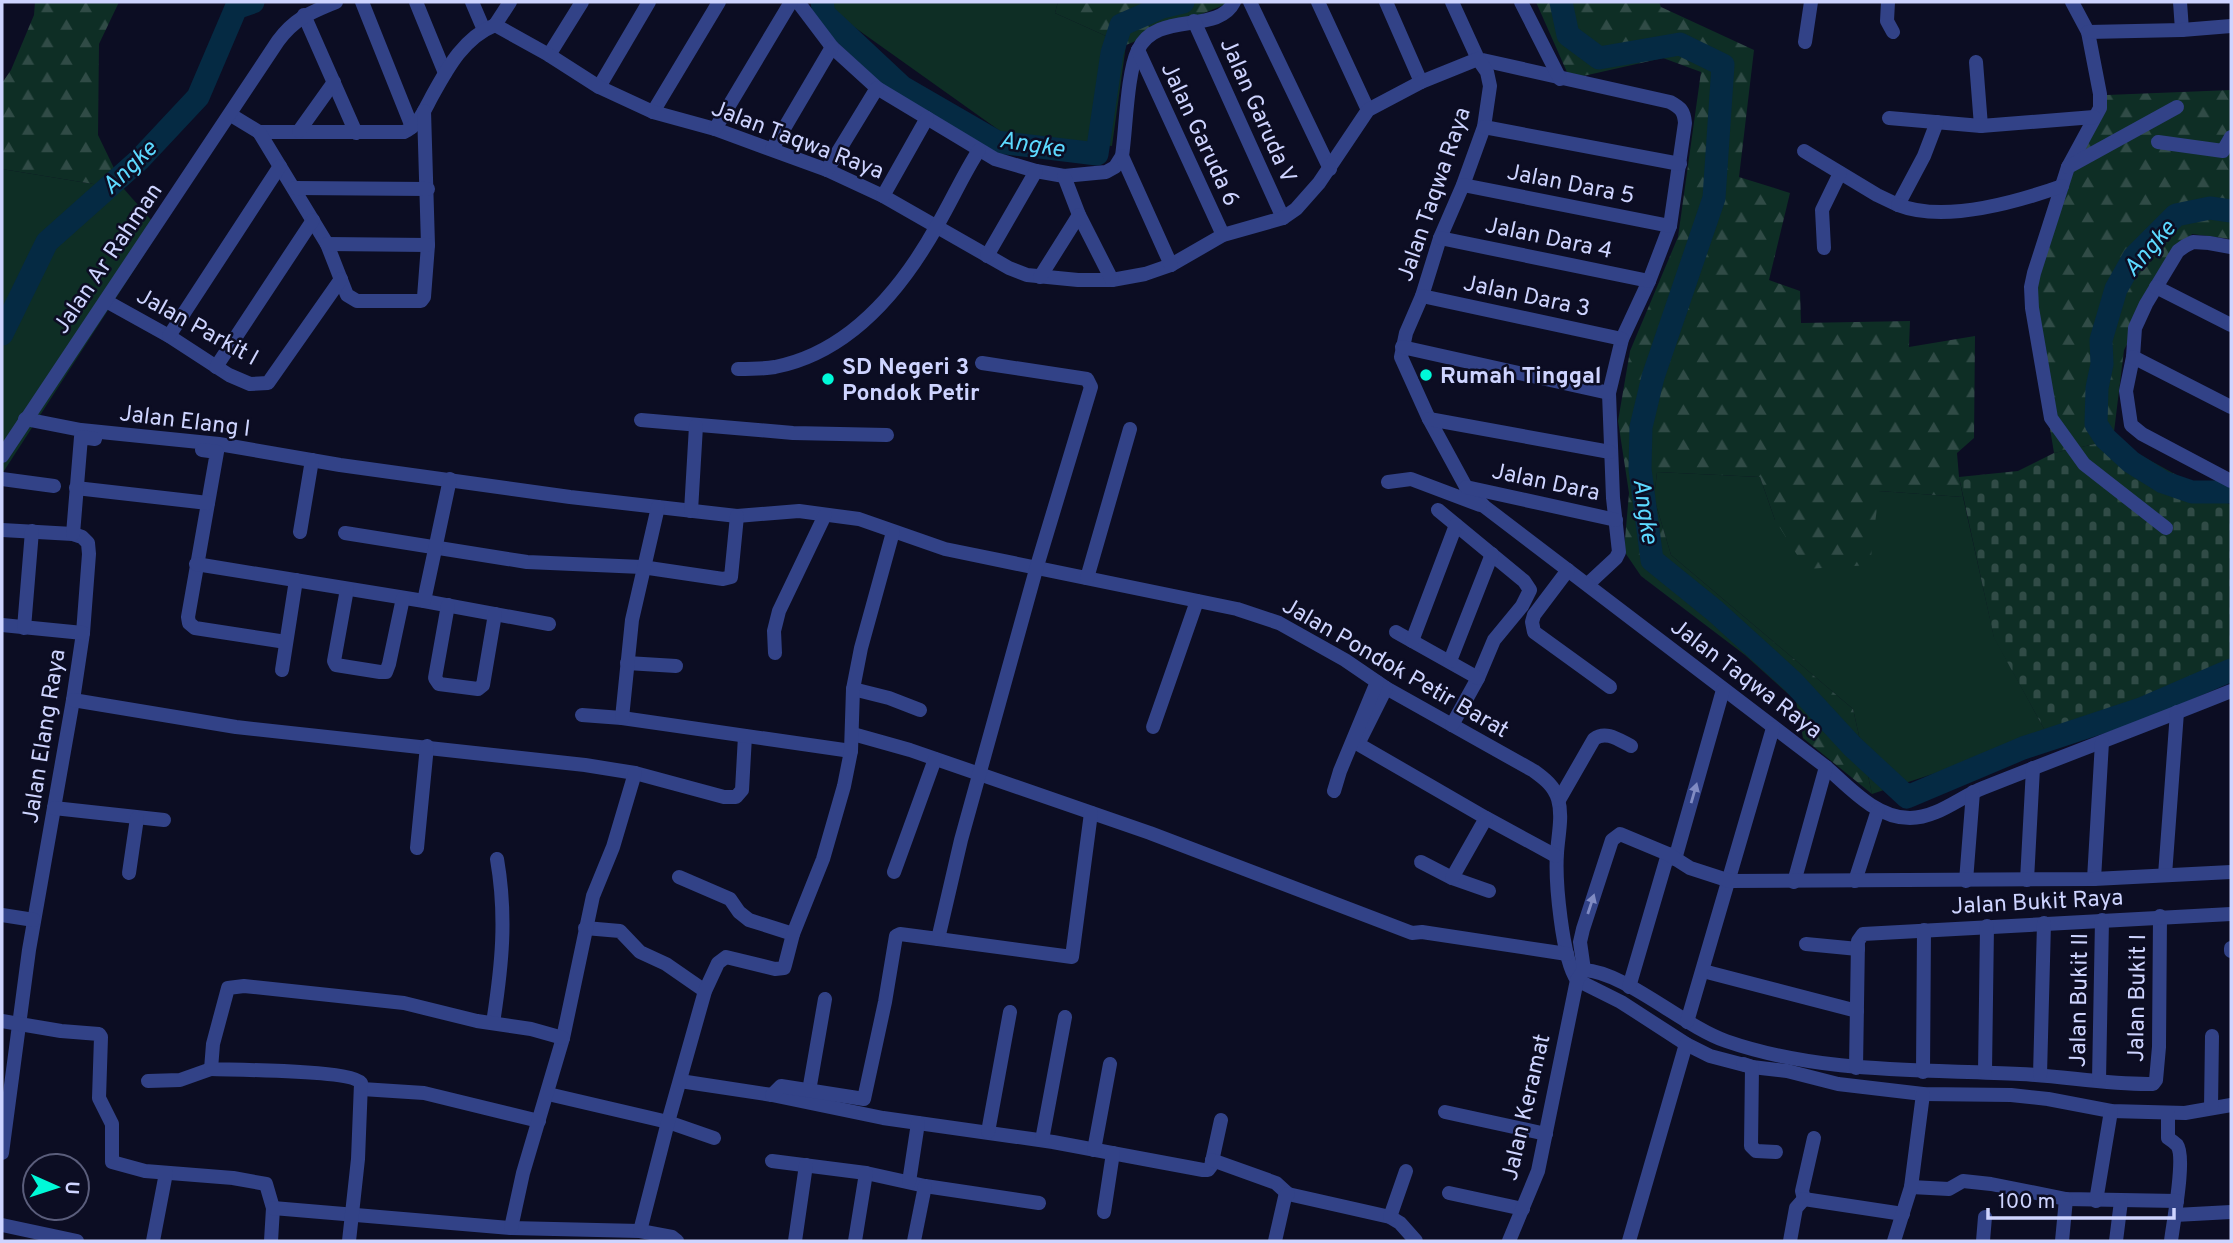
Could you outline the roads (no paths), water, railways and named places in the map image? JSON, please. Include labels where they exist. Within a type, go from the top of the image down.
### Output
[{"type":"street","name":"Jalan Ar Rahman","points":[[25,419],[106,302],[278,41],[293,23],[304,15],[336,2]]},
{"type":"street","points":[[362,2],[412,127]]},
{"type":"street","points":[[416,2],[445,73]]},
{"type":"street","points":[[472,2],[490,27]]},
{"type":"street","points":[[259,132],[404,132],[412,127],[424,111],[458,53],[490,27],[510,2]]},
{"type":"street","points":[[549,55],[582,2]]},
{"type":"street","points":[[599,88],[649,2]]},
{"type":"street","points":[[653,112],[719,2]]},
{"type":"street","points":[[715,129],[791,2]]},
{"type":"street","points":[[798,2],[832,47],[877,88],[996,159],[1063,176],[1106,172],[1115,167],[1122,156],[1132,78],[1138,50],[1145,40],[1161,29],[1179,23],[1220,16],[1229,11],[1234,2]]},
{"type":"street","points":[[1250,2],[1330,169]]},
{"type":"street","points":[[1318,2],[1368,110]]},
{"type":"street","points":[[1386,2],[1421,82]]},
{"type":"street","points":[[1452,2],[1478,59],[1670,102],[1680,107],[1685,123],[1670,226],[1649,281],[1622,339],[1609,393],[1610,452],[1619,552],[1588,584]]},
{"type":"street","points":[[1521,2],[1560,79]]},
{"type":"street","points":[[1805,42],[1811,2]]},
{"type":"street","points":[[1888,2],[1887,21],[1893,32]]},
{"type":"street","points":[[2072,2],[2088,32],[2100,94],[2100,108],[2068,167],[2038,257],[2031,287],[2032,308],[2051,418],[2084,464],[2166,528]]},
{"type":"street","points":[[2180,2],[2182,30]]},
{"type":"street","points":[[304,15],[356,133]]},
{"type":"street","name":"Jalan Garuda V","points":[[1194,21],[1283,218]]},
{"type":"street","points":[[2088,32],[2231,26]]},
{"type":"street","name":"Jalan Taqwa Raya","points":[[490,27],[549,55],[599,88],[653,112],[715,129],[772,149],[827,170],[883,196],[1009,268],[1040,277],[1112,280],[1145,274],[1171,265],[1223,235],[1283,218],[1307,198],[1330,169],[1368,110],[1421,82],[1478,59],[1487,72],[1490,86],[1484,127],[1464,185],[1440,238],[1402,347],[1401,357],[1429,419],[1466,488],[1485,507],[1826,767],[1878,810],[1892,816],[1921,817],[1973,792],[2231,691]]},
{"type":"street","points":[[772,149],[832,47]]},
{"type":"street","name":"Jalan Garuda 6","points":[[1138,50],[1223,235]]},
{"type":"street","points":[[1976,62],[1981,126]]},
{"type":"street","points":[[299,131],[334,82]]},
{"type":"street","points":[[827,170],[877,88]]},
{"type":"street","points":[[2068,167],[2177,107]]},
{"type":"street","points":[[231,115],[259,132],[296,188],[327,244],[351,299],[421,301],[425,297],[428,245],[424,111]]},
{"type":"street","points":[[1889,118],[1981,126],[2094,117]]},
{"type":"street","points":[[883,196],[927,118]]},
{"type":"street","points":[[1898,205],[1924,156],[1937,122]]},
{"type":"street","points":[[1484,127],[1680,164]]},
{"type":"street","points":[[2158,142],[2223,151],[2231,136]]},
{"type":"street","points":[[738,369],[768,368],[803,358],[836,344],[857,329],[908,272],[979,150]]},
{"type":"street","points":[[1804,151],[1898,205],[1914,211],[1969,210],[2017,201],[2062,186]]},
{"type":"street","points":[[1122,156],[1171,265]]},
{"type":"street","points":[[169,336],[280,166]]},
{"type":"street","points":[[987,256],[1036,171]]},
{"type":"street","points":[[1824,248],[1822,210],[1840,173]]},
{"type":"street","points":[[1063,176],[1079,215],[1112,280]]},
{"type":"street","name":"Jalan Dara 5","points":[[1464,185],[1670,226]]},
{"type":"street","points":[[296,188],[428,189]]},
{"type":"street","points":[[1040,277],[1079,215]]},
{"type":"street","points":[[216,367],[313,220]]},
{"type":"street","name":"Jalan Dara 4","points":[[1440,238],[1649,281]]},
{"type":"street","points":[[2231,247],[2201,243],[2185,246],[2178,251],[2135,328],[2133,357],[2126,391],[2131,425],[2231,481]]},
{"type":"street","points":[[327,244],[428,245]]},
{"type":"street","name":"Jalan Parkit I","points":[[106,302],[169,336],[216,367],[250,384],[268,383],[341,279]]},
{"type":"street","points":[[2156,287],[2231,326]]},
{"type":"street","name":"Jalan Dara 3","points":[[1422,296],[1622,339]]},
{"type":"street","points":[[1402,347],[1609,393]]},
{"type":"street","points":[[2133,357],[2231,407]]},
{"type":"street","points":[[938,939],[961,840],[1037,566],[1091,387],[1087,379],[982,363]]},
{"type":"street","points":[[2,456],[25,419]]},
{"type":"street","name":"Jalan Elang I","points":[[25,419],[82,430],[219,444],[340,465],[570,497],[658,506]]},
{"type":"street","points":[[1429,419],[1610,452]]},
{"type":"street","points":[[641,420],[793,433],[887,435]]},
{"type":"street","points":[[691,511],[696,426]]},
{"type":"street","points":[[1087,578],[1130,429]]},
{"type":"street","points":[[2,530],[73,534],[81,437],[217,452],[188,617],[191,626],[286,642]]},
{"type":"street","points":[[300,531],[312,460]]},
{"type":"street","points":[[2,479],[54,486]]},
{"type":"street","points":[[424,601],[450,479]]},
{"type":"street","points":[[1388,482],[1411,479],[1419,481],[1485,507]]},
{"type":"street","points":[[76,488],[208,503]]},
{"type":"street","name":"Jalan Dara","points":[[1466,488],[1616,520]]},
{"type":"street","points":[[622,718],[632,620],[658,506]]},
{"type":"street","name":"Jalan Pondok Petir Barat","points":[[658,506],[737,516],[799,512],[859,519],[945,549],[1237,609],[1279,623],[1345,660],[1381,685],[1534,771],[1551,785],[1559,800]]},
{"type":"street","points":[[1438,510],[1524,581],[1530,590],[1522,606],[1494,639],[1478,678],[1452,725]]},
{"type":"street","points":[[775,653],[774,631],[779,611],[825,515]]},
{"type":"street","points":[[345,533],[527,562],[642,567],[727,579],[731,577],[737,516]]},
{"type":"street","points":[[1412,641],[1456,525]]},
{"type":"street","points":[[24,628],[32,531]]},
{"type":"street","points":[[640,1231],[705,991],[718,963],[726,957],[775,969],[784,968],[793,934],[823,859],[845,786],[853,734],[853,689],[861,648],[893,532]]},
{"type":"street","name":"Jalan Elang Raya","points":[[2,1153],[34,920],[73,700],[82,633],[88,543],[73,534]]},
{"type":"street","points":[[1450,661],[1492,554]]},
{"type":"street","points":[[196,564],[403,597],[549,624]]},
{"type":"street","points":[[1569,570],[1534,615],[1534,632],[1610,687]]},
{"type":"street","points":[[282,670],[296,580]]},
{"type":"street","points":[[347,589],[334,661],[337,665],[380,672],[386,672],[389,664],[403,597]]},
{"type":"street","points":[[1153,727],[1197,601]]},
{"type":"street","points":[[448,605],[435,678],[439,684],[478,689],[483,685],[495,614]]},
{"type":"street","points":[[2,625],[82,633]]},
{"type":"street","points":[[1396,632],[1478,678]]},
{"type":"street","points":[[627,663],[676,666]]},
{"type":"street","points":[[1334,790],[1339,771],[1381,685]]},
{"type":"street","points":[[1381,685],[1358,744],[1556,856]]},
{"type":"street","points":[[853,689],[920,710]]},
{"type":"street","points":[[1629,987],[1723,690]]},
{"type":"street","points":[[73,700],[236,727],[338,740],[427,746],[635,773],[712,795],[736,797],[742,790],[746,736]]},
{"type":"street","points":[[2165,875],[2177,712]]},
{"type":"street","points":[[582,715],[622,718],[851,751]]},
{"type":"street","points":[[1687,1022],[1773,728]]},
{"type":"street","points":[[853,734],[935,759],[1091,813],[1266,876],[1412,933],[1422,932],[1567,954]]},
{"type":"street","points":[[1631,746],[1606,735],[1594,739],[1559,800],[1557,889],[1567,954],[1571,972],[1580,975],[1686,1044],[1710,1056],[1752,1067],[1787,1071],[1839,1084],[1923,1094],[2011,1095],[2111,1111],[2168,1113],[2231,1105]]},
{"type":"street","points":[[2094,879],[2102,742]]},
{"type":"street","points":[[417,848],[427,746]]},
{"type":"street","points":[[894,872],[935,759]]},
{"type":"street","points":[[1794,882],[1826,767]]},
{"type":"street","points":[[2028,880],[2033,768]]},
{"type":"street","points":[[511,1228],[523,1173],[563,1038],[593,895],[613,848],[635,773]]},
{"type":"street","points":[[1966,881],[1973,792]]},
{"type":"street","points":[[54,808],[164,820]]},
{"type":"street","points":[[1855,881],[1878,810]]},
{"type":"street","points":[[772,1095],[781,1086],[864,1099],[896,936],[900,934],[1072,957],[1091,813]]},
{"type":"street","points":[[129,873],[137,818]]},
{"type":"street","points":[[1452,878],[1486,818]]},
{"type":"street","name":"Jalan Keramat","points":[[1509,1241],[1538,1171],[1580,975],[1580,942],[1612,840],[1620,834],[1672,856]]},
{"type":"street","points":[[1672,856],[1699,872],[1730,881],[2094,879],[2231,872]]},
{"type":"street","points":[[493,1023],[504,945],[503,890],[497,859]]},
{"type":"street","points":[[1421,862],[1452,878],[1489,891]]},
{"type":"street","points":[[679,877],[730,899],[739,912],[750,920],[793,934]]},
{"type":"street","name":"Jalan Bukit Raya","points":[[1858,949],[1860,936],[1863,934],[2231,914]]},
{"type":"street","points":[[2,915],[34,920]]},
{"type":"street","name":"Jalan Bukit I","points":[[2099,1080],[2147,1085],[2155,1083],[2159,1047],[2160,916]]},
{"type":"street","name":"Jalan Bukit II","points":[[2099,1080],[2102,920]]},
{"type":"street","points":[[2040,1075],[2044,923]]},
{"type":"street","points":[[1985,1072],[1987,926]]},
{"type":"street","points":[[585,928],[620,932],[640,952],[666,964],[705,991]]},
{"type":"street","points":[[1923,1072],[1924,930]]},
{"type":"street","points":[[1806,944],[1858,949],[1856,1068]]},
{"type":"street","points":[[1580,975],[1594,971],[1629,987],[1725,1041],[1808,1061],[1856,1068],[1985,1072],[2099,1080]]},
{"type":"street","points":[[1703,971],[1857,1012]]},
{"type":"street","points":[[211,1069],[212,1044],[219,1015],[225,993],[232,986],[404,1003],[563,1038]]},
{"type":"street","points":[[809,1091],[824,999]]},
{"type":"street","points":[[988,1132],[1010,1012]]},
{"type":"street","points":[[1042,1140],[1065,1017]]},
{"type":"street","points":[[2,1021],[99,1034],[102,1037],[99,1098],[112,1124],[111,1161],[166,1173],[262,1182],[268,1187],[273,1208],[271,1241]]},
{"type":"street","points":[[1687,1022],[1699,1037],[1719,1053],[1752,1067]]},
{"type":"street","points":[[2211,1108],[2212,1036]]},
{"type":"street","points":[[1629,1241],[1686,1044]]},
{"type":"street","points":[[1094,1150],[1110,1064]]},
{"type":"street","points":[[1752,1067],[1751,1146],[1756,1151],[1776,1152]]},
{"type":"street","points":[[148,1081],[180,1080],[211,1069],[310,1073],[359,1079],[362,1089],[349,1241]]},
{"type":"street","points":[[680,1081],[772,1095],[918,1123],[1042,1140],[1203,1170],[1208,1170],[1212,1160],[1222,1120]]},
{"type":"street","points":[[362,1089],[424,1093],[539,1121]]},
{"type":"street","points":[[548,1094],[668,1122],[714,1138]]},
{"type":"street","points":[[1894,1241],[1911,1187],[1923,1094]]},
{"type":"street","points":[[2096,1201],[2111,1111]]},
{"type":"street","points":[[1445,1112],[1546,1134]]},
{"type":"street","points":[[2168,1113],[2168,1138],[2177,1145],[2179,1152],[2171,1241]]},
{"type":"street","points":[[909,1182],[918,1123]]},
{"type":"street","points":[[1804,1199],[1802,1191],[1814,1138]]},
{"type":"street","points":[[1104,1212],[1113,1153]]},
{"type":"street","points":[[1212,1160],[1276,1182],[1288,1194],[1390,1217],[1400,1223],[1416,1241]]},
{"type":"street","points":[[772,1161],[866,1173],[925,1186],[1039,1203]]},
{"type":"street","points":[[795,1241],[806,1166]]},
{"type":"street","points":[[1390,1217],[1406,1171]]},
{"type":"street","points":[[153,1241],[166,1173]]},
{"type":"street","points":[[855,1241],[866,1173]]},
{"type":"street","points":[[1911,1187],[1949,1189],[1963,1181],[2066,1199],[2231,1212]]},
{"type":"street","points":[[914,1241],[925,1186]]},
{"type":"street","points":[[1449,1193],[1523,1209]]},
{"type":"street","points":[[1275,1241],[1285,1196],[1288,1194]]},
{"type":"street","points":[[1804,1199],[1903,1214]]},
{"type":"street","points":[[1790,1241],[1796,1208],[1804,1199]]},
{"type":"street","points":[[2062,1241],[2066,1199]]},
{"type":"street","points":[[2116,1241],[2121,1202]]},
{"type":"street","points":[[273,1208],[596,1236],[606,1229],[640,1231],[672,1237],[677,1241]]},
{"type":"street","points":[[1983,1241],[1985,1217]]},
{"type":"street","points":[[2,1225],[77,1241]]},
{"type":"waterway","name":"Angke","points":[[2,334],[47,242],[139,160],[198,97],[236,8],[253,2]]},
{"type":"waterway","name":"Angke","points":[[822,2],[824,14],[902,87],[997,142],[1097,154],[1112,53],[1121,25],[1162,7],[1183,2]]},
{"type":"waterway","name":"Angke","points":[[1561,2],[1568,35],[1599,58],[1680,44],[1723,65],[1714,198],[1653,377],[1641,427],[1640,469],[1652,560],[1715,611],[1793,682],[1852,746],[1907,797],[2023,748],[2141,709],[2231,670]]},
{"type":"waterway","name":"Angke","points":[[2231,211],[2210,208],[2176,215],[2134,257],[2116,289],[2101,340],[2102,364],[2097,388],[2096,424],[2105,438],[2131,462],[2163,482],[2192,492],[2231,492]]},
{"type":"place","name":"Rumah Tinggal","points":[[1426,375]]},
{"type":"place","name":"SD Negeri 3 Pondok Petir","points":[[828,379]]}]
